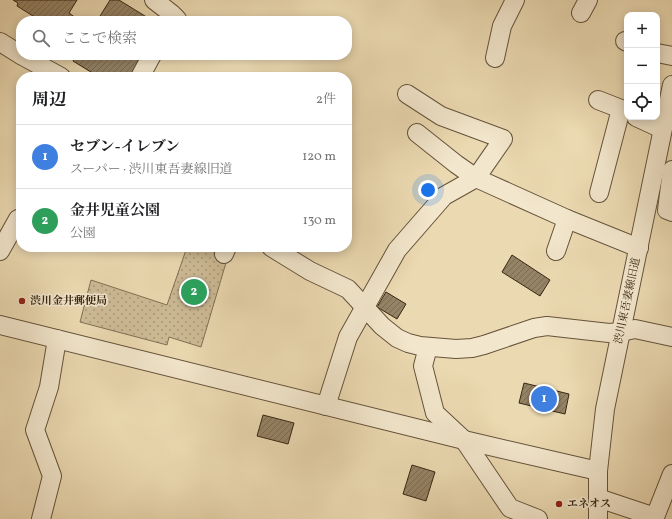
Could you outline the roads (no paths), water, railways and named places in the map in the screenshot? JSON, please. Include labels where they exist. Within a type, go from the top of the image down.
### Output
[{"type":"street","points":[[154,0],[174,16]]},
{"type":"street","points":[[495,58],[502,26],[515,0]]},
{"type":"street","points":[[660,53],[672,56]]},
{"type":"street","points":[[27,60],[51,72]]},
{"type":"street","points":[[143,72],[149,60]]},
{"type":"street","name":"渋川東吾妻線旧道","points":[[598,519],[598,471],[605,409],[639,248],[662,129],[672,88]]},
{"type":"street","points":[[326,406],[348,337],[397,250],[444,196],[476,178],[503,139],[441,116],[407,94]]},
{"type":"street","points":[[598,100],[624,111]]},
{"type":"street","points":[[599,193],[625,120]]},
{"type":"street","points":[[643,120],[662,129]]},
{"type":"street","points":[[417,133],[476,178],[567,219],[639,248]]},
{"type":"street","points":[[659,149],[672,165]]},
{"type":"street","points":[[672,170],[668,210],[672,212]]},
{"type":"street","points":[[556,250],[567,219]]},
{"type":"street","points":[[0,251],[16,223]]},
{"type":"street","points":[[278,252],[310,271],[348,289],[382,326],[397,338],[408,343],[428,347],[456,349],[472,348],[534,328],[547,326],[609,333],[635,329],[671,335]]},
{"type":"street","points":[[0,325],[464,440],[598,471]]},
{"type":"street","points":[[41,519],[52,476],[35,430],[49,387],[57,339]]},
{"type":"street","points":[[428,347],[423,366],[435,413],[464,440],[510,508],[538,519]]},
{"type":"street","points":[[598,498],[655,517],[672,474]]},
{"type":"place","name":"金井児童公園","points":[[194,292]]},
{"type":"place","name":"渋川金井郵便局","points":[[22,301]]},
{"type":"place","name":"セブン-イレブン","points":[[544,399]]},
{"type":"place","name":"エネオス","points":[[559,504]]}]
